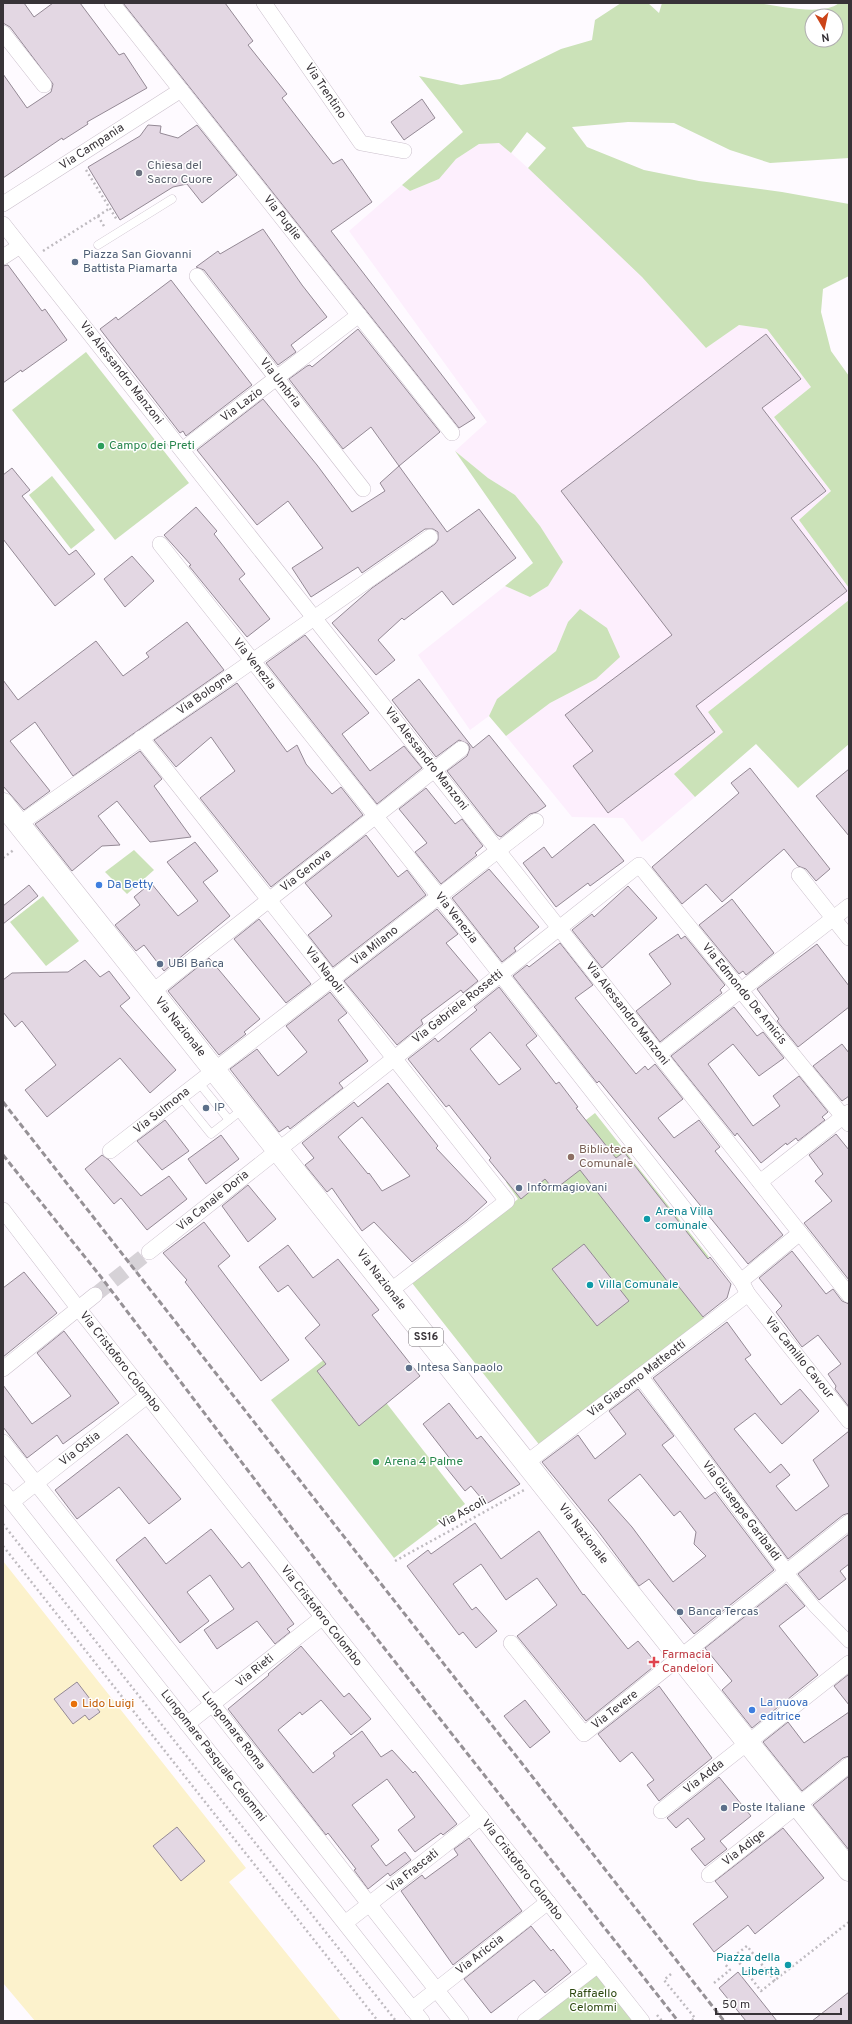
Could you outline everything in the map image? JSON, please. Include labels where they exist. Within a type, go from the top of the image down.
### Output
[{"type":"main road","name":"Via Nazionale","points":[[3,804],[152,992],[207,1077],[237,1114],[277,1149],[849,1870]]},
{"type":"street","name":"Via Puglie","points":[[112,3],[452,433]]},
{"type":"street","name":"Via Trentino","points":[[264,3],[361,143],[404,151]]},
{"type":"street","points":[[3,33],[44,85]]},
{"type":"street","name":"Via Campania","points":[[3,204],[181,90]]},
{"type":"street","name":"Via Alessandro Manzoni","points":[[3,224],[849,1295]]},
{"type":"street","points":[[3,257],[20,246]]},
{"type":"street","name":"Via Umbria","points":[[196,276],[363,489]]},
{"type":"street","name":"Via Lazio","points":[[182,450],[358,315]]},
{"type":"street","name":"Via Bologna","points":[[19,824],[430,536]]},
{"type":"street","name":"Via Venezia","points":[[160,544],[741,1281],[748,1294]]},
{"type":"street","name":"Via Napoli","points":[[141,738],[507,1202],[390,1291]]},
{"type":"street","name":"Via Genova","points":[[152,992],[460,749]]},
{"type":"street","name":"Via Milano","points":[[207,1077],[536,821]]},
{"type":"street","name":"Via Gabriele Rossetti","points":[[277,1149],[639,865]]},
{"type":"street","name":"Via Edmondo De Amicis","points":[[639,865],[847,1118]]},
{"type":"street","points":[[799,875],[849,938]]},
{"type":"street","points":[[659,1054],[849,906]]},
{"type":"street","name":"Via Sulmona","points":[[110,1151],[207,1077]]},
{"type":"street","points":[[760,1182],[847,1118]]},
{"type":"street","name":"Via Canale Doria","points":[[148,1252],[277,1149]]},
{"type":"street","name":"Via Cristoforo Colombo","points":[[4,1213],[642,2021]]},
{"type":"street","points":[[741,1281],[800,1233]]},
{"type":"street","name":"Via Giacomo Matteotti","points":[[526,1463],[748,1294]]},
{"type":"street","name":"Via Camillo Cavour","points":[[748,1294],[849,1421]]},
{"type":"street","points":[[3,1368],[95,1295]]},
{"type":"street","name":"Via Giuseppe Garibaldi","points":[[640,1376],[814,1606],[849,1642]]},
{"type":"street","name":"Via Ostia","points":[[12,1502],[147,1396]]},
{"type":"street","name":"Lungomare Roma","points":[[3,1442],[213,1705],[461,2021]]},
{"type":"street","name":"Lungomare Pasquale Celommi","points":[[3,1491],[422,2021]]},
{"type":"street","points":[[680,1658],[786,1570],[849,1522]]},
{"type":"street","name":"Via Rieti","points":[[188,1724],[323,1617]]},
{"type":"street","name":"Via Tevere","points":[[510,1643],[584,1734],[680,1658]]},
{"type":"street","name":"Via Adda","points":[[661,1811],[849,1663]]},
{"type":"street","name":"Via Adige","points":[[709,1875],[849,1765]]},
{"type":"street","name":"Via Frascati","points":[[345,1923],[481,1817]]},
{"type":"street","name":"Via Ariccia","points":[[412,2009],[548,1902]]},
{"type":"street","points":[[525,2021],[598,1965]]},
{"type":"lane","points":[[98,245],[172,199]]},
{"type":"lane","points":[[181,1097],[211,1134],[237,1114]]},
{"type":"path","points":[[83,166],[119,224]]},
{"type":"path","points":[[30,259],[110,208]]},
{"type":"path","points":[[98,216],[109,234]]},
{"type":"path","name":"Via Ascoli","points":[[395,1561],[540,1481]]},
{"type":"path","name":"Lungomare Pasquale Celommi","points":[[3,1524],[396,2021]]},
{"type":"path","points":[[3,1546],[378,2021]]},
{"type":"path","points":[[774,1980],[747,1946],[734,1956],[761,1991],[849,1922]]},
{"type":"path","points":[[714,1983],[730,1970],[724,1963]]},
{"type":"path","points":[[671,1974],[664,1980],[695,2018],[691,2021]]},
{"type":"path","points":[[658,2016],[662,2021]]},
{"type":"shaded area","points":[[499,142],[569,205],[642,277],[706,348],[739,325],[767,329],[811,387],[774,417],[831,491],[799,520],[849,588],[849,600],[708,712],[723,732],[674,774],[695,797],[642,842],[623,818],[572,817],[506,736],[550,703],[596,679],[568,622],[556,651],[497,699],[489,716],[470,730],[418,655],[505,586],[530,597],[548,586],[515,495],[488,478],[455,451],[487,422],[349,231],[402,185],[410,191],[439,179],[456,159],[479,144]]},
{"type":"green space","points":[[743,2],[804,10],[804,48],[844,48],[844,8],[826,8],[839,3],[849,3],[849,158],[770,163],[730,150],[674,123],[628,122],[572,127],[587,147],[644,170],[699,181],[782,192],[849,204],[849,276],[823,289],[821,312],[831,351],[849,376],[849,588],[799,520],[831,491],[774,417],[811,387],[767,329],[739,325],[706,348],[642,277],[528,168],[546,148],[527,132],[511,153],[499,143],[479,144],[456,159],[439,179],[410,191],[402,185],[463,132],[419,76],[461,85],[500,79],[561,49],[592,40],[595,20],[621,3],[648,3],[659,13],[662,3]]},
{"type":"green space","name":"Campo dei Preti","points":[[86,352],[189,483],[115,540],[12,410]]},
{"type":"green space","points":[[455,451],[488,478],[515,495],[540,526],[563,562],[548,586],[530,597],[505,586],[533,563]]},
{"type":"green space","points":[[52,476],[95,530],[71,549],[29,495]]},
{"type":"green space","points":[[849,600],[849,744],[798,788],[756,744],[695,797],[674,774],[723,732],[708,712]]},
{"type":"green space","points":[[580,609],[607,628],[620,657],[596,679],[550,703],[506,736],[489,716],[497,699],[556,651],[568,622]]},
{"type":"green space","points":[[134,850],[154,870],[127,894],[105,872]]},
{"type":"green space","points":[[43,896],[79,941],[46,966],[10,922]]},
{"type":"green space","points":[[595,1113],[709,1257],[676,1282],[705,1319],[541,1447],[412,1283],[518,1199],[506,1182]]},
{"type":"green space","name":"Arena 4 Palme","points":[[342,1346],[465,1504],[394,1558],[271,1400]]},
{"type":"green space","name":"Raffaello Celommi","points":[[597,1973],[635,2021],[535,2021]]},
{"type":"sand","points":[[3,1561],[246,1868],[229,1882],[341,2021],[35,2021],[3,1983]]},
{"type":"building","points":[[3,3],[24,3],[34,17],[53,3],[80,3],[119,55],[124,53],[147,88],[87,122],[88,124],[63,140],[62,138],[3,178],[3,74],[27,108],[51,92],[53,84],[10,27],[3,23]]},
{"type":"building","points":[[123,3],[225,3],[253,41],[248,45],[287,94],[282,98],[333,164],[342,159],[372,202],[331,231],[475,418],[459,428]]},
{"type":"building","points":[[422,99],[435,118],[404,140],[391,122]]},
{"type":"building","name":"Chiesa del Sacro Cuore","points":[[148,125],[161,126],[160,133],[178,138],[197,125],[237,175],[202,203],[187,184],[173,187],[120,220],[88,167],[140,136]]},
{"type":"building","points":[[263,229],[302,285],[327,317],[291,345],[296,352],[278,365],[204,270],[196,267],[218,251],[220,254]]},
{"type":"building","points":[[8,265],[42,311],[45,309],[67,340],[22,372],[21,370],[3,383],[3,266]]},
{"type":"building","points":[[171,280],[252,385],[186,436],[183,431],[180,433],[100,329],[116,317],[118,320]]},
{"type":"building","points":[[358,329],[440,432],[399,466],[371,427],[343,449],[289,379],[307,366],[310,365],[312,367]]},
{"type":"building","points":[[766,334],[801,379],[762,408],[826,491],[791,518],[847,591],[696,706],[715,732],[608,813],[573,766],[593,751],[565,715],[672,635],[561,491]]},
{"type":"building","points":[[263,399],[317,465],[352,512],[385,491],[380,483],[399,466],[447,532],[479,509],[516,558],[453,605],[442,591],[404,620],[402,618],[378,640],[395,660],[376,675],[332,623],[372,588],[435,544],[438,540],[438,532],[433,529],[425,529],[362,573],[358,567],[311,597],[292,568],[323,548],[288,501],[257,525],[197,450]]},
{"type":"building","points":[[12,468],[30,490],[22,496],[69,555],[76,550],[95,574],[55,606],[3,539],[3,475]]},
{"type":"building","points":[[196,507],[217,531],[214,534],[245,574],[239,579],[270,619],[247,637],[189,566],[191,565],[164,535]]},
{"type":"building","points":[[132,556],[154,581],[125,607],[104,579]]},
{"type":"building","points":[[187,622],[224,670],[73,776],[35,722],[10,741],[50,791],[24,810],[3,786],[3,680],[18,700],[96,641],[123,676],[149,657],[146,653]]},
{"type":"building","points":[[305,635],[369,713],[342,734],[370,771],[404,746],[422,768],[377,804],[266,663]]},
{"type":"building","points":[[419,679],[473,748],[489,735],[546,806],[537,812],[530,814],[501,837],[497,835],[447,771],[467,756],[470,748],[468,744],[459,740],[436,757],[392,700]]},
{"type":"building","points":[[237,683],[287,752],[297,745],[306,764],[332,794],[341,787],[363,815],[271,887],[200,798],[235,771],[211,737],[176,767],[154,740]]},
{"type":"building","points":[[140,751],[162,779],[154,786],[191,837],[150,842],[117,801],[98,816],[120,845],[102,846],[72,871],[35,824]]},
{"type":"building","points":[[750,768],[830,869],[816,881],[806,869],[798,866],[784,849],[722,902],[706,884],[682,904],[652,867],[739,793],[731,783]]},
{"type":"building","points":[[849,769],[849,836],[816,796]]},
{"type":"building","points":[[426,788],[455,824],[462,819],[483,846],[475,853],[477,855],[441,884],[415,852],[427,843],[399,809]]},
{"type":"building","points":[[594,824],[624,861],[590,886],[588,883],[556,907],[523,863],[544,847],[552,858]]},
{"type":"building","points":[[366,835],[398,877],[407,870],[426,895],[333,967],[308,935],[332,916],[305,883]]},
{"type":"building","points":[[195,842],[218,871],[203,882],[230,916],[164,971],[144,945],[136,951],[115,925],[140,905],[134,897],[151,883],[178,916],[198,901],[167,862]]},
{"type":"building","points":[[489,869],[539,927],[514,948],[516,951],[502,962],[452,898]]},
{"type":"building","points":[[29,885],[38,896],[3,924],[3,906]]},
{"type":"building","points":[[628,886],[657,918],[602,968],[572,930],[592,914],[594,917]]},
{"type":"building","points":[[732,899],[774,953],[746,975],[743,971],[739,974],[699,925]]},
{"type":"building","points":[[437,909],[458,934],[446,943],[478,981],[463,993],[461,990],[421,1020],[423,1024],[397,1045],[344,981]]},
{"type":"building","points":[[259,919],[311,984],[286,1003],[234,939]]},
{"type":"building","points":[[678,934],[681,939],[685,936],[725,985],[720,990],[722,993],[660,1042],[636,1011],[671,984],[649,954]]},
{"type":"building","points":[[560,943],[593,985],[575,998],[636,1074],[645,1066],[648,1070],[655,1064],[683,1099],[658,1118],[674,1138],[699,1120],[720,1147],[715,1151],[783,1235],[748,1264],[599,1081],[597,1083],[513,976],[527,965],[529,967]]},
{"type":"building","points":[[817,944],[849,986],[849,1007],[798,1047],[777,1021],[779,1019],[757,989]]},
{"type":"building","points":[[209,958],[260,1019],[244,1032],[246,1034],[219,1055],[168,991]]},
{"type":"building","points":[[85,960],[100,977],[109,971],[130,998],[120,1006],[176,1070],[150,1093],[120,1058],[47,1117],[25,1090],[56,1065],[22,1021],[15,1027],[3,1012],[3,980],[12,973],[68,972]]},
{"type":"building","points":[[499,987],[537,1036],[526,1045],[556,1084],[559,1082],[578,1107],[576,1108],[616,1158],[624,1152],[708,1259],[710,1257],[731,1284],[727,1298],[703,1317],[675,1282],[671,1286],[580,1170],[554,1190],[545,1179],[521,1199],[489,1160],[491,1158],[449,1105],[446,1107],[408,1059],[435,1038],[438,1042],[477,1010],[474,1007]],"holes":[[[490,1032],[521,1069],[499,1085],[470,1049]]]},
{"type":"building","points":[[330,992],[347,1013],[338,1020],[368,1061],[339,1083],[343,1088],[290,1129],[288,1126],[279,1132],[230,1069],[257,1049],[278,1076],[307,1052],[286,1026]]},
{"type":"building","points":[[734,1007],[757,1036],[763,1032],[784,1058],[759,1076],[733,1044],[708,1064],[753,1126],[780,1106],[773,1096],[799,1076],[828,1112],[822,1117],[825,1120],[798,1141],[796,1138],[787,1145],[786,1143],[761,1163],[737,1133],[735,1136],[671,1056]]},
{"type":"building","points":[[842,1044],[849,1053],[849,1096],[842,1101],[813,1066]]},
{"type":"building","points":[[388,1083],[438,1146],[436,1148],[487,1202],[467,1220],[412,1262],[374,1222],[362,1231],[332,1188],[327,1192],[305,1165],[314,1158],[302,1143],[354,1102],[358,1107]],"holes":[[[362,1117],[410,1176],[382,1191],[369,1173],[368,1174],[338,1137]]]},
{"type":"building","points":[[165,1120],[189,1151],[162,1170],[137,1141]]},
{"type":"building","points":[[836,1134],[849,1150],[849,1280],[804,1223],[832,1201],[815,1181],[823,1174],[809,1155]]},
{"type":"building","points":[[221,1135],[239,1159],[206,1184],[188,1159]]},
{"type":"building","points":[[102,1155],[109,1160],[141,1196],[169,1176],[187,1199],[147,1230],[121,1198],[114,1204],[85,1169]]},
{"type":"building","points":[[248,1185],[276,1219],[248,1242],[222,1206]]},
{"type":"building","points":[[204,1222],[230,1256],[218,1266],[289,1360],[261,1381],[185,1282],[187,1280],[163,1253]]},
{"type":"building","name":"Villa Comunale","points":[[584,1244],[629,1301],[597,1326],[552,1269]]},
{"type":"building","points":[[288,1245],[313,1278],[338,1259],[379,1310],[372,1315],[420,1376],[359,1426],[317,1371],[326,1364],[305,1338],[320,1325],[288,1285],[278,1292],[259,1267]]},
{"type":"building","points":[[792,1251],[826,1294],[833,1289],[842,1301],[849,1304],[849,1407],[835,1389],[836,1386],[828,1374],[841,1364],[818,1335],[802,1347],[776,1312],[782,1306],[759,1278]]},
{"type":"building","points":[[24,1272],[57,1313],[3,1357],[3,1288]]},
{"type":"building","points":[[727,1322],[751,1355],[745,1359],[781,1405],[800,1389],[819,1411],[782,1444],[755,1413],[734,1429],[770,1473],[781,1464],[790,1475],[776,1486],[796,1511],[829,1486],[813,1460],[849,1431],[849,1513],[843,1515],[788,1559],[653,1378]]},
{"type":"building","points":[[64,1331],[119,1403],[63,1444],[57,1435],[27,1458],[3,1427],[3,1385],[32,1424],[71,1396],[37,1353]]},
{"type":"building","points":[[638,1389],[674,1436],[662,1445],[705,1499],[715,1492],[774,1570],[694,1634],[649,1579],[639,1586],[598,1531],[542,1462],[578,1435],[595,1459],[626,1434],[609,1411]],"holes":[[[640,1474],[674,1516],[680,1511],[696,1532],[694,1544],[706,1556],[673,1582],[632,1527],[608,1500]]]},
{"type":"building","points":[[449,1403],[477,1439],[481,1436],[520,1484],[486,1504],[471,1486],[465,1491],[444,1465],[451,1460],[423,1424]]},
{"type":"building","points":[[127,1434],[181,1499],[149,1524],[119,1487],[77,1519],[55,1490]]},
{"type":"building","points":[[475,1523],[501,1559],[539,1531],[583,1595],[584,1594],[628,1649],[638,1641],[657,1664],[586,1721],[517,1636],[557,1605],[537,1578],[506,1600],[481,1564],[453,1584],[472,1610],[476,1607],[497,1631],[476,1648],[463,1632],[459,1635],[407,1566],[428,1550],[431,1554]]},
{"type":"building","points":[[211,1529],[242,1568],[249,1562],[294,1624],[287,1629],[290,1632],[275,1644],[257,1621],[217,1649],[204,1630],[234,1609],[210,1575],[187,1592],[209,1621],[180,1643],[116,1560],[145,1537],[166,1564]]},
{"type":"building","points":[[849,1534],[849,1564],[840,1571],[846,1579],[819,1600],[798,1574]]},
{"type":"building","points":[[786,1584],[805,1606],[779,1626],[818,1675],[752,1728],[722,1690],[732,1681],[705,1648]]},
{"type":"building","points":[[301,1646],[344,1697],[349,1693],[371,1719],[351,1735],[321,1700],[302,1715],[300,1712],[278,1730],[313,1773],[335,1756],[333,1753],[362,1731],[381,1757],[392,1750],[413,1773],[415,1771],[457,1824],[443,1835],[441,1833],[415,1852],[398,1830],[415,1817],[387,1779],[352,1805],[379,1840],[371,1846],[386,1866],[405,1852],[411,1860],[390,1876],[388,1873],[368,1889],[354,1870],[356,1869],[328,1833],[326,1835],[228,1709]]},
{"type":"building","points":[[849,1674],[849,1705],[834,1686]]},
{"type":"building","points":[[77,1682],[100,1712],[89,1720],[85,1715],[73,1724],[54,1699]]},
{"type":"building","points":[[659,1686],[712,1758],[659,1801],[647,1785],[654,1780],[632,1752],[620,1762],[598,1734]]},
{"type":"building","points":[[525,1700],[550,1732],[530,1748],[504,1716]]},
{"type":"building","points":[[849,1712],[849,1756],[843,1758],[802,1791],[763,1742],[788,1722],[804,1743]]},
{"type":"building","points":[[849,1776],[849,1850],[813,1805]]},
{"type":"building","points":[[719,1777],[751,1816],[720,1841],[727,1849],[705,1866],[691,1849],[705,1839],[688,1818],[676,1828],[667,1818]]},
{"type":"building","points":[[177,1827],[205,1861],[181,1881],[153,1846]]},
{"type":"building","points":[[783,1828],[824,1878],[755,1934],[748,1925],[714,1952],[693,1924],[728,1897],[715,1881]]},
{"type":"building","points":[[469,1838],[522,1911],[453,1965],[401,1891],[422,1875],[425,1879],[458,1855],[454,1849]]},
{"type":"building","points":[[531,1926],[551,1951],[553,1949],[571,1972],[545,1993],[534,1980],[491,2013],[464,1979]]},
{"type":"building","points":[[738,1972],[777,2021],[746,2021],[719,1988]]},
{"type":"building","points":[[849,1992],[849,2021],[812,2021],[830,2007]]},
{"type":"tunnel","points":[[95,1295],[149,1252]]},
{"type":"railway","points":[[3,1102],[724,2021]]},
{"type":"railway","points":[[3,1155],[101,1277],[344,1597],[678,2021]]},
{"type":"place","name":"Chiesa del Sacro Cuore","points":[[139,173]]},
{"type":"place","name":"Piazza San Giovanni Battista Piamarta","points":[[75,262]]},
{"type":"place","name":"Campo dei Preti","points":[[101,446]]},
{"type":"place","name":"Da Betty","points":[[99,885]]},
{"type":"place","name":"UBI Banca","points":[[160,964]]},
{"type":"place","name":"IP","points":[[206,1108]]},
{"type":"place","name":"Biblioteca Comunale","points":[[571,1157]]},
{"type":"place","name":"Informagiovani","points":[[519,1188]]},
{"type":"place","name":"Arena Villa comunale","points":[[647,1219]]},
{"type":"place","name":"Villa Comunale","points":[[590,1285]]},
{"type":"place","name":"Intesa Sanpaolo","points":[[409,1368]]},
{"type":"place","name":"Arena 4 Palme","points":[[376,1462]]},
{"type":"place","name":"Banca Tercas","points":[[680,1612]]},
{"type":"place","name":"Farmacia Candelori","points":[[654,1662]]},
{"type":"place","name":"Lido Luigi","points":[[74,1704]]},
{"type":"place","name":"La nuova editrice","points":[[752,1710]]},
{"type":"place","name":"Poste Italiane","points":[[724,1808]]},
{"type":"place","name":"Piazza della Libertà","points":[[788,1965]]}]
